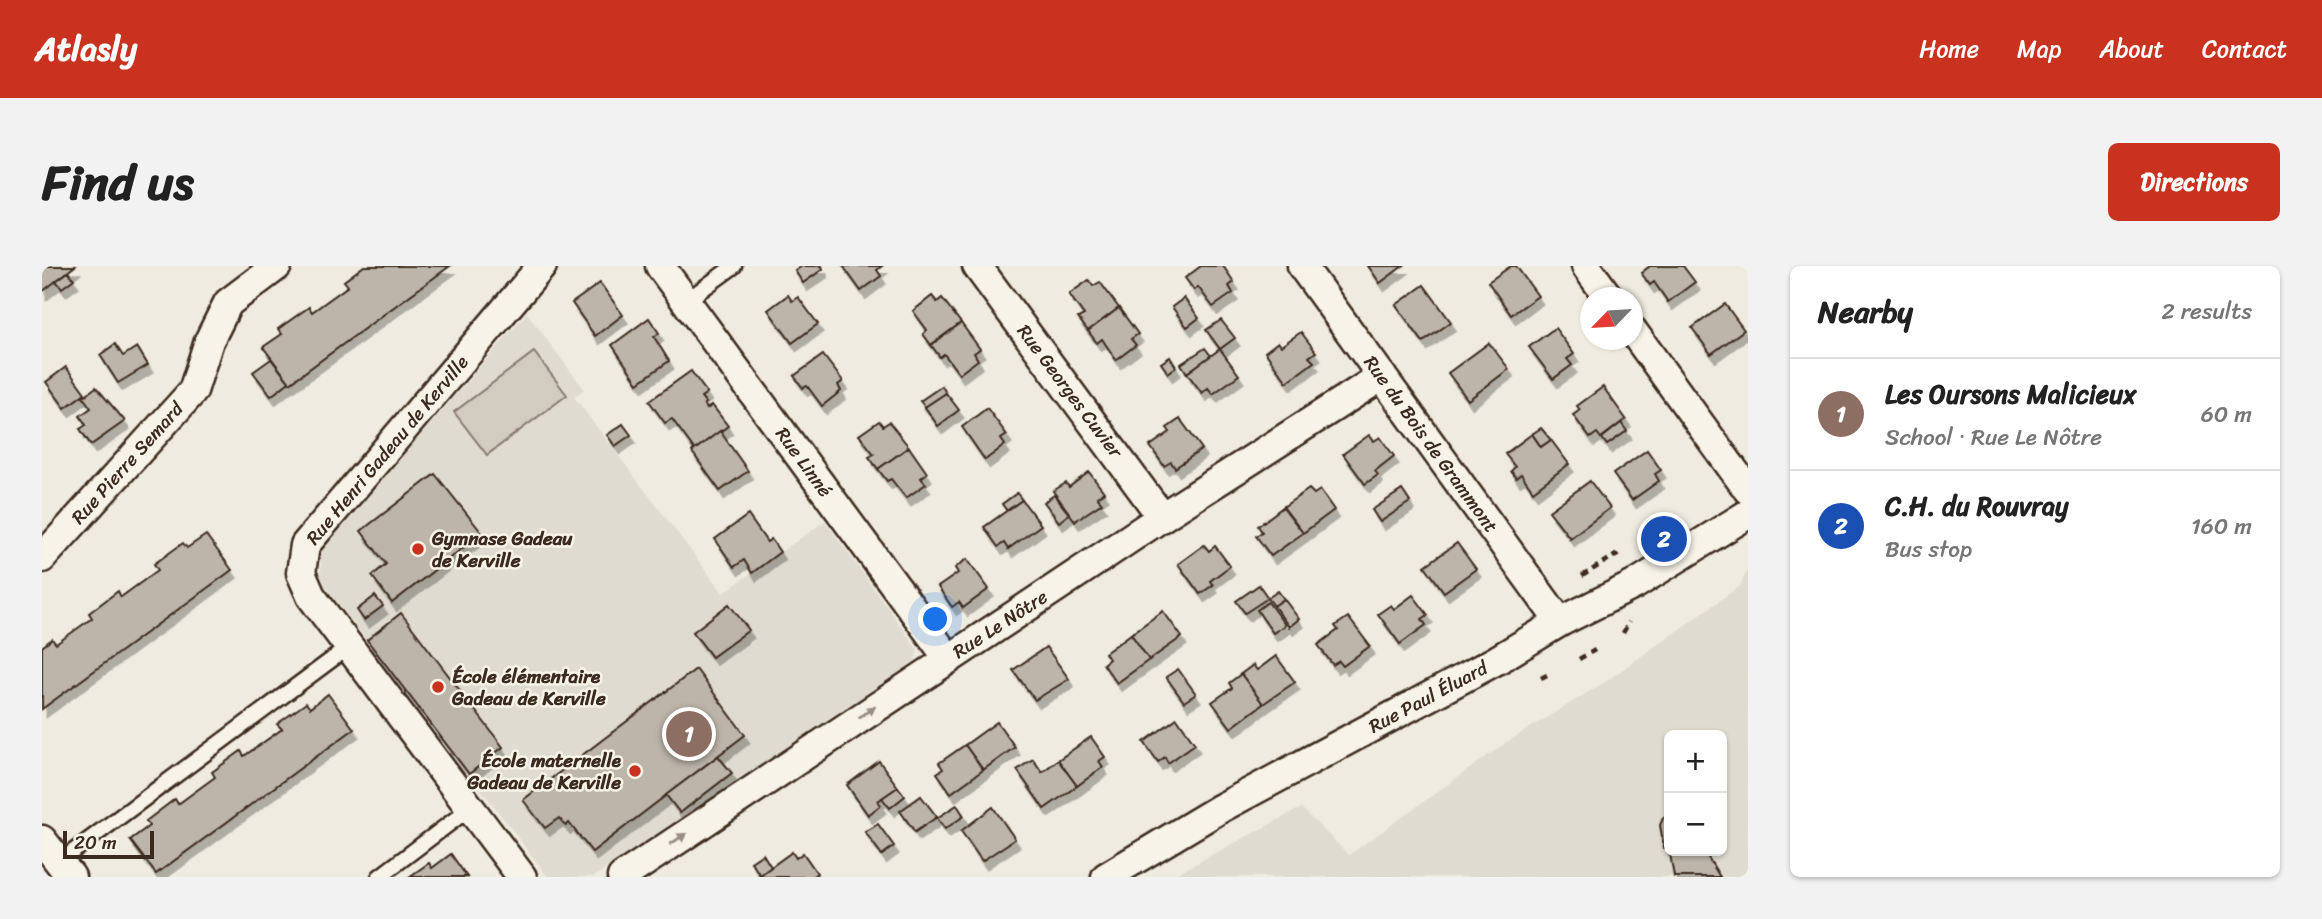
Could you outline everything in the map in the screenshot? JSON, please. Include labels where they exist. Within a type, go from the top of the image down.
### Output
[{"type":"street","name":"Rue Pierre Semard","points":[[42,558],[193,391],[209,341],[228,303],[276,266]]},
{"type":"street","name":"Rue Henri Gadeau de Kerville","points":[[522,877],[311,596],[301,573],[304,545],[542,266]]},
{"type":"street","name":"Rue Linné","points":[[660,266],[948,658]]},
{"type":"street","name":"Rue Georges Cuvier","points":[[977,266],[1162,517]]},
{"type":"street","name":"Rue du Bois de Grammont","points":[[1302,266],[1560,622]]},
{"type":"street","points":[[1586,266],[1601,287]]},
{"type":"street","points":[[1643,344],[1748,491]]},
{"type":"street","name":"Rue Le Nôtre","points":[[621,877],[1162,517],[1382,376]]},
{"type":"street","name":"Rue Paul Éluard","points":[[1106,877],[1220,808],[1497,660],[1560,622],[1634,585],[1748,514]]},
{"type":"lane","points":[[686,301],[734,266]]},
{"type":"lane","points":[[57,860],[349,646]]},
{"type":"lane","points":[[379,877],[470,808]]},
{"type":"path","points":[[1573,581],[1616,555]]},
{"type":"path","points":[[1579,659],[1595,650]]},
{"type":"path","points":[[1541,678],[1547,675]]},
{"type":"shaded area","points":[[527,313],[584,389],[574,397],[723,593],[825,521],[918,650],[915,661],[594,877],[548,877],[325,586],[320,574],[322,548]]},
{"type":"shaded area","points":[[534,352],[567,395],[487,455],[454,412]]},
{"type":"shaded area","points":[[1748,568],[1748,877],[1170,877],[1301,808],[1349,855],[1507,742],[1605,682],[1740,586]]},
{"type":"building","points":[[42,266],[75,266],[42,292]]},
{"type":"building","points":[[364,266],[450,266],[290,383],[263,347],[282,334],[278,329],[309,307],[312,312],[348,286],[344,281]]},
{"type":"building","points":[[802,266],[822,266],[823,269],[803,283],[795,271]]},
{"type":"building","points":[[843,266],[882,266],[877,270],[881,276],[861,291]]},
{"type":"building","points":[[1201,266],[1223,266],[1234,282],[1229,286],[1233,293],[1213,307],[1198,287],[1194,290],[1185,278]]},
{"type":"building","points":[[1368,266],[1403,266],[1380,283]]},
{"type":"building","points":[[1511,266],[1516,266],[1538,296],[1511,315],[1488,282]]},
{"type":"building","points":[[1650,266],[1683,266],[1695,282],[1668,302],[1654,282],[1650,285],[1641,273]]},
{"type":"building","points":[[68,272],[74,279],[62,288],[56,281]]},
{"type":"building","points":[[1089,280],[1093,286],[1100,282],[1119,308],[1088,331],[1078,318],[1084,315],[1069,294]]},
{"type":"building","points":[[600,283],[623,315],[595,336],[572,303]]},
{"type":"building","points":[[1424,285],[1451,322],[1423,342],[1396,305]]},
{"type":"building","points":[[788,295],[792,301],[798,297],[818,324],[792,343],[768,310]]},
{"type":"building","points":[[932,296],[937,302],[942,298],[961,323],[931,345],[923,334],[927,330],[913,311]]},
{"type":"building","points":[[1184,298],[1199,318],[1187,327],[1172,307]]},
{"type":"building","points":[[1725,304],[1744,330],[1711,354],[1692,328]]},
{"type":"building","points":[[1119,308],[1138,334],[1131,339],[1136,345],[1116,360],[1102,339],[1097,343],[1088,331]]},
{"type":"building","points":[[649,318],[659,333],[654,337],[669,361],[638,383],[612,345]]},
{"type":"building","points":[[1221,320],[1235,338],[1220,349],[1206,330]]},
{"type":"building","points":[[961,323],[980,349],[974,353],[978,360],[959,374],[944,354],[940,357],[931,345]]},
{"type":"building","points":[[1555,328],[1574,354],[1567,359],[1572,365],[1553,379],[1529,347]]},
{"type":"building","points":[[1301,332],[1316,352],[1309,357],[1314,362],[1287,382],[1265,352],[1278,342],[1281,346]]},
{"type":"building","points":[[1489,343],[1509,369],[1468,400],[1448,373]]},
{"type":"building","points":[[115,344],[123,356],[137,347],[148,365],[118,383],[100,355]]},
{"type":"building","points":[[1205,348],[1211,356],[1187,373],[1181,364]]},
{"type":"building","points":[[1220,349],[1239,375],[1213,394],[1208,388],[1202,393],[1187,373]]},
{"type":"building","points":[[823,355],[843,381],[838,385],[841,391],[822,406],[807,386],[803,388],[794,376]]},
{"type":"building","points":[[1170,357],[1176,367],[1168,373],[1161,363]]},
{"type":"building","points":[[271,359],[289,382],[271,396],[253,372]]},
{"type":"building","points":[[66,367],[85,393],[65,408],[46,382]]},
{"type":"building","points":[[691,371],[707,393],[701,397],[707,409],[712,405],[728,426],[692,452],[694,449],[672,419],[665,423],[649,401]]},
{"type":"building","points":[[942,386],[946,393],[925,407],[920,401]]},
{"type":"building","points":[[96,387],[125,421],[91,445],[80,429],[86,425],[80,416],[91,408],[83,397]]},
{"type":"building","points":[[1603,387],[1626,419],[1601,438],[1597,433],[1590,438],[1573,415],[1580,410],[1577,406]]},
{"type":"building","points":[[946,393],[959,410],[938,426],[925,407]]},
{"type":"building","points":[[987,408],[1007,435],[1001,439],[1005,445],[985,460],[962,427]]},
{"type":"building","points":[[1180,419],[1202,449],[1175,468],[1171,462],[1164,466],[1150,446],[1170,432],[1167,428]]},
{"type":"building","points":[[879,421],[883,426],[889,422],[909,447],[878,469],[869,457],[874,454],[859,435]]},
{"type":"building","points":[[1621,423],[1627,431],[1607,445],[1602,438]]},
{"type":"building","points":[[623,424],[631,435],[615,446],[607,435]]},
{"type":"building","points":[[1541,428],[1551,440],[1541,447],[1532,434]]},
{"type":"building","points":[[720,431],[748,471],[720,491],[692,452]]},
{"type":"building","points":[[1532,434],[1541,447],[1551,440],[1569,464],[1533,491],[1521,474],[1516,478],[1511,471],[1515,467],[1505,454]]},
{"type":"building","points":[[1369,435],[1374,441],[1380,437],[1394,456],[1375,471],[1378,475],[1365,484],[1343,454]]},
{"type":"building","points":[[909,447],[927,473],[921,478],[926,484],[906,498],[891,479],[887,481],[878,469]]},
{"type":"building","points":[[1647,450],[1661,470],[1655,474],[1659,481],[1632,500],[1613,474]]},
{"type":"building","points":[[1089,472],[1104,492],[1097,497],[1102,503],[1075,521],[1053,491],[1066,483],[1069,487]]},
{"type":"building","name":"Gymnase Gadeau de Kerville","points":[[435,474],[482,533],[392,603],[372,576],[386,564],[361,531]]},
{"type":"building","points":[[1590,481],[1610,508],[1570,538],[1549,511]]},
{"type":"building","points":[[1309,489],[1314,494],[1320,490],[1334,510],[1303,533],[1283,507]]},
{"type":"building","points":[[1402,490],[1410,502],[1380,522],[1372,510]]},
{"type":"building","points":[[1017,493],[1022,500],[1007,511],[1002,504]]},
{"type":"building","points":[[1054,495],[1069,514],[1059,522],[1044,502]]},
{"type":"building","points":[[1022,500],[1041,525],[1008,549],[1004,543],[998,547],[984,527]]},
{"type":"building","points":[[1283,507],[1303,533],[1271,556],[1256,536],[1262,532],[1258,526]]},
{"type":"building","points":[[748,515],[767,542],[771,539],[780,552],[752,573],[744,560],[734,567],[715,539]]},
{"type":"building","points":[[206,535],[232,570],[42,709],[42,647],[52,639],[56,644],[92,618],[89,613],[118,591],[121,597],[158,570],[154,564],[183,543],[187,548]]},
{"type":"building","points":[[1457,543],[1476,569],[1444,592],[1425,566]]},
{"type":"building","points":[[1204,545],[1209,551],[1215,546],[1230,566],[1210,581],[1213,585],[1200,594],[1178,564]]},
{"type":"building","points":[[967,559],[989,589],[963,608],[959,602],[952,607],[938,587],[958,573],[955,568]]},
{"type":"building","points":[[1259,585],[1268,598],[1245,613],[1236,601]]},
{"type":"building","points":[[1278,591],[1284,599],[1274,606],[1268,598]]},
{"type":"building","points":[[1413,595],[1428,615],[1422,619],[1426,625],[1400,644],[1378,614],[1391,605],[1394,609]]},
{"type":"building","points":[[375,596],[383,606],[364,620],[357,610]]},
{"type":"building","points":[[1284,599],[1299,619],[1289,627],[1274,606]]},
{"type":"building","points":[[1268,602],[1285,625],[1273,633],[1257,610]]},
{"type":"building","points":[[729,604],[749,630],[712,657],[693,632]]},
{"type":"building","points":[[1163,611],[1182,637],[1149,660],[1131,634]]},
{"type":"building","points":[[401,613],[503,747],[469,774],[367,640]]},
{"type":"building","points":[[1348,617],[1370,646],[1343,666],[1339,661],[1333,665],[1318,645],[1338,630],[1335,626]]},
{"type":"building","points":[[1131,634],[1149,660],[1117,683],[1103,664],[1109,659],[1105,653]]},
{"type":"building","points":[[1046,647],[1069,679],[1035,700],[1013,670]]},
{"type":"building","points":[[1276,656],[1295,682],[1263,704],[1241,674],[1253,665],[1257,670]]},
{"type":"building","points":[[696,669],[745,735],[592,852],[569,823],[566,826],[559,818],[545,828],[523,800]]},
{"type":"building","points":[[1178,669],[1196,694],[1184,702],[1166,677]]},
{"type":"building","points":[[1241,674],[1263,704],[1231,728],[1212,702],[1232,688],[1229,683]]},
{"type":"building","points":[[328,694],[354,729],[156,874],[130,840],[149,826],[146,821],[175,799],[178,804],[215,777],[212,772],[241,751],[244,756],[282,729],[277,724],[306,703],[310,708]]},
{"type":"building","points":[[1177,718],[1195,744],[1168,763],[1165,757],[1158,762],[1144,742]]},
{"type":"building","points":[[997,722],[1015,747],[983,770],[965,745]]},
{"type":"building","points":[[1091,737],[1105,757],[1099,761],[1103,767],[1077,786],[1058,760]]},
{"type":"building","points":[[965,745],[983,770],[951,793],[937,773],[943,769],[939,763]]},
{"type":"building","points":[[718,756],[732,773],[680,813],[666,795]]},
{"type":"building","points":[[1033,759],[1042,772],[1058,760],[1077,786],[1044,809],[1017,770]]},
{"type":"building","points":[[879,761],[898,787],[878,801],[881,805],[868,815],[847,785]]},
{"type":"building","points":[[898,787],[905,796],[890,808],[882,798]]},
{"type":"building","points":[[921,796],[937,817],[915,832],[900,811]]},
{"type":"building","points":[[957,805],[964,816],[945,829],[937,818]]},
{"type":"building","points":[[993,807],[1015,839],[982,861],[961,831]]},
{"type":"building","points":[[1664,817],[1664,848],[1660,825]]},
{"type":"building","points":[[878,824],[894,846],[882,855],[865,832]]},
{"type":"building","points":[[792,852],[796,858],[803,853],[817,873],[812,877],[760,875]]},
{"type":"building","points":[[451,854],[467,877],[409,877],[429,863],[432,868]]},
{"type":"building","points":[[763,854],[771,867],[760,875],[751,862]]},
{"type":"building","points":[[1671,856],[1707,856],[1720,877],[1674,877]]},
{"type":"place","name":"C.H. du Rouvray","points":[[1664,539]]},
{"type":"place","name":"Gymnase Gadeau de Kerville","points":[[418,549]]},
{"type":"place","name":"École élémentaire Gadeau de Kerville","points":[[438,687]]},
{"type":"place","name":"Les Oursons Malicieux","points":[[689,734]]},
{"type":"place","name":"École maternelle Gadeau de Kerville","points":[[635,771]]}]
